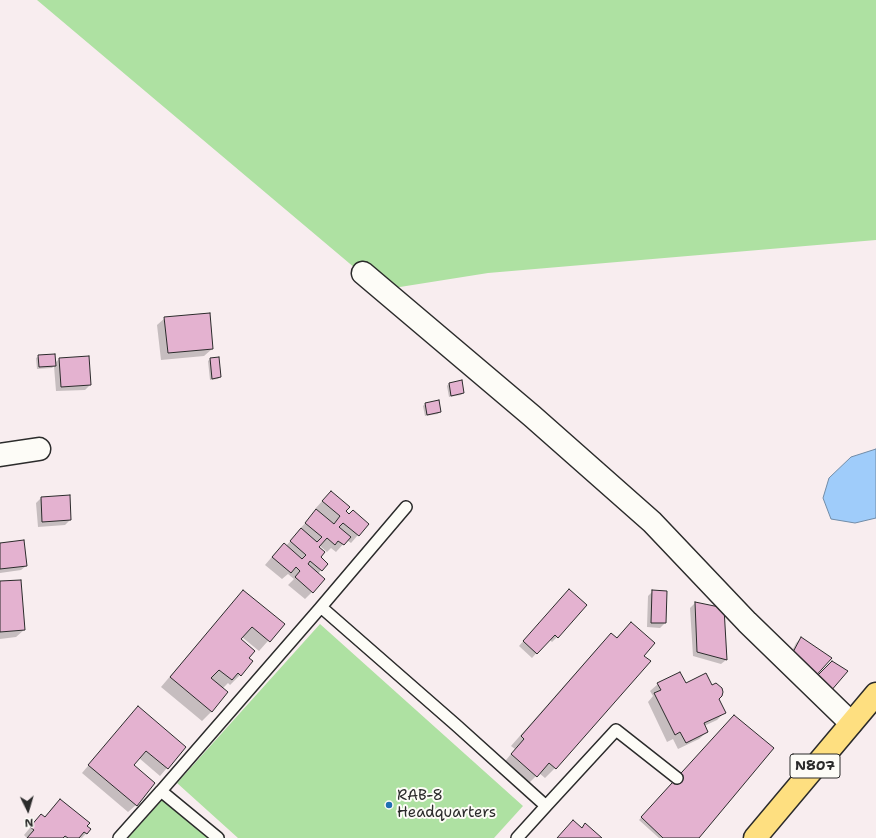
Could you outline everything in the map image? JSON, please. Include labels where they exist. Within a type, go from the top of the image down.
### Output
[{"type":"highway","name":"N807","points":[[755,838],[876,694]]},
{"type":"street","points":[[363,273],[532,416],[652,522],[747,622],[851,723]]},
{"type":"street","points":[[0,455],[39,449]]},
{"type":"lane","points":[[119,838],[321,607],[406,507]]},
{"type":"lane","points":[[321,607],[546,806]]},
{"type":"lane","points":[[517,838],[616,730],[677,778]]},
{"type":"lane","points":[[161,791],[218,838]]},
{"type":"green space","points":[[37,0],[876,0],[876,240],[488,273],[381,290]]},
{"type":"green space","points":[[320,624],[523,806],[494,838],[238,838],[177,783]]},
{"type":"green space","points":[[163,799],[208,838],[128,838]]},
{"type":"water","points":[[876,449],[876,518],[855,523],[831,519],[823,498],[829,478],[851,457]]},
{"type":"building","points":[[210,313],[213,349],[168,353],[164,317]]},
{"type":"building","points":[[55,354],[56,366],[39,367],[38,355]]},
{"type":"building","points":[[89,356],[91,385],[61,387],[59,358]]},
{"type":"building","points":[[219,357],[221,377],[212,379],[210,358]]},
{"type":"building","points":[[462,380],[464,393],[451,396],[449,383]]},
{"type":"building","points":[[439,400],[441,412],[427,415],[425,403]]},
{"type":"building","points":[[331,491],[350,507],[346,511],[349,514],[353,510],[369,524],[359,536],[343,523],[339,527],[351,537],[344,545],[338,541],[335,545],[327,538],[319,547],[325,552],[321,557],[328,564],[322,571],[310,561],[308,564],[325,579],[313,593],[295,577],[300,571],[296,567],[291,573],[272,557],[284,543],[302,559],[306,555],[290,541],[301,528],[317,542],[322,537],[305,523],[316,509],[334,524],[340,516],[322,501]]},
{"type":"building","points":[[70,495],[71,520],[42,522],[41,497]]},
{"type":"building","points":[[24,540],[27,566],[0,569],[0,543]]},
{"type":"building","points":[[21,580],[25,630],[0,632],[0,581]]},
{"type":"building","points":[[569,589],[587,605],[558,638],[555,635],[537,654],[523,641]]},
{"type":"building","points":[[243,590],[285,624],[270,642],[252,627],[241,639],[255,651],[249,658],[253,661],[241,676],[238,673],[232,680],[219,670],[211,678],[228,692],[212,712],[170,677]]},
{"type":"building","points":[[652,590],[667,591],[666,623],[651,623]]},
{"type":"building","points":[[695,602],[724,608],[727,660],[697,652]]},
{"type":"building","points":[[631,622],[655,643],[644,656],[651,661],[556,769],[549,763],[537,777],[511,754],[524,739],[521,736],[611,633],[617,638]]},
{"type":"building","points":[[801,637],[832,658],[812,680],[792,654]]},
{"type":"building","points":[[832,661],[848,671],[830,692],[814,679]]},
{"type":"building","points":[[680,672],[686,683],[706,673],[712,685],[716,683],[722,688],[722,696],[719,699],[726,713],[704,723],[708,732],[686,743],[680,732],[675,735],[654,693],[661,690],[657,683]]},
{"type":"building","points":[[138,706],[186,747],[168,769],[146,751],[134,765],[155,783],[137,806],[88,765]]},
{"type":"building","points":[[734,715],[774,748],[699,838],[663,838],[641,817]]},
{"type":"building","points":[[60,799],[90,823],[87,826],[91,829],[87,834],[84,832],[79,838],[68,838],[65,836],[63,838],[27,838],[34,830],[30,827],[41,814],[45,817]]},
{"type":"building","points":[[573,820],[582,828],[585,823],[602,838],[557,838]]},
{"type":"place","name":"RAB-8 Headquarters","points":[[389,805]]}]
